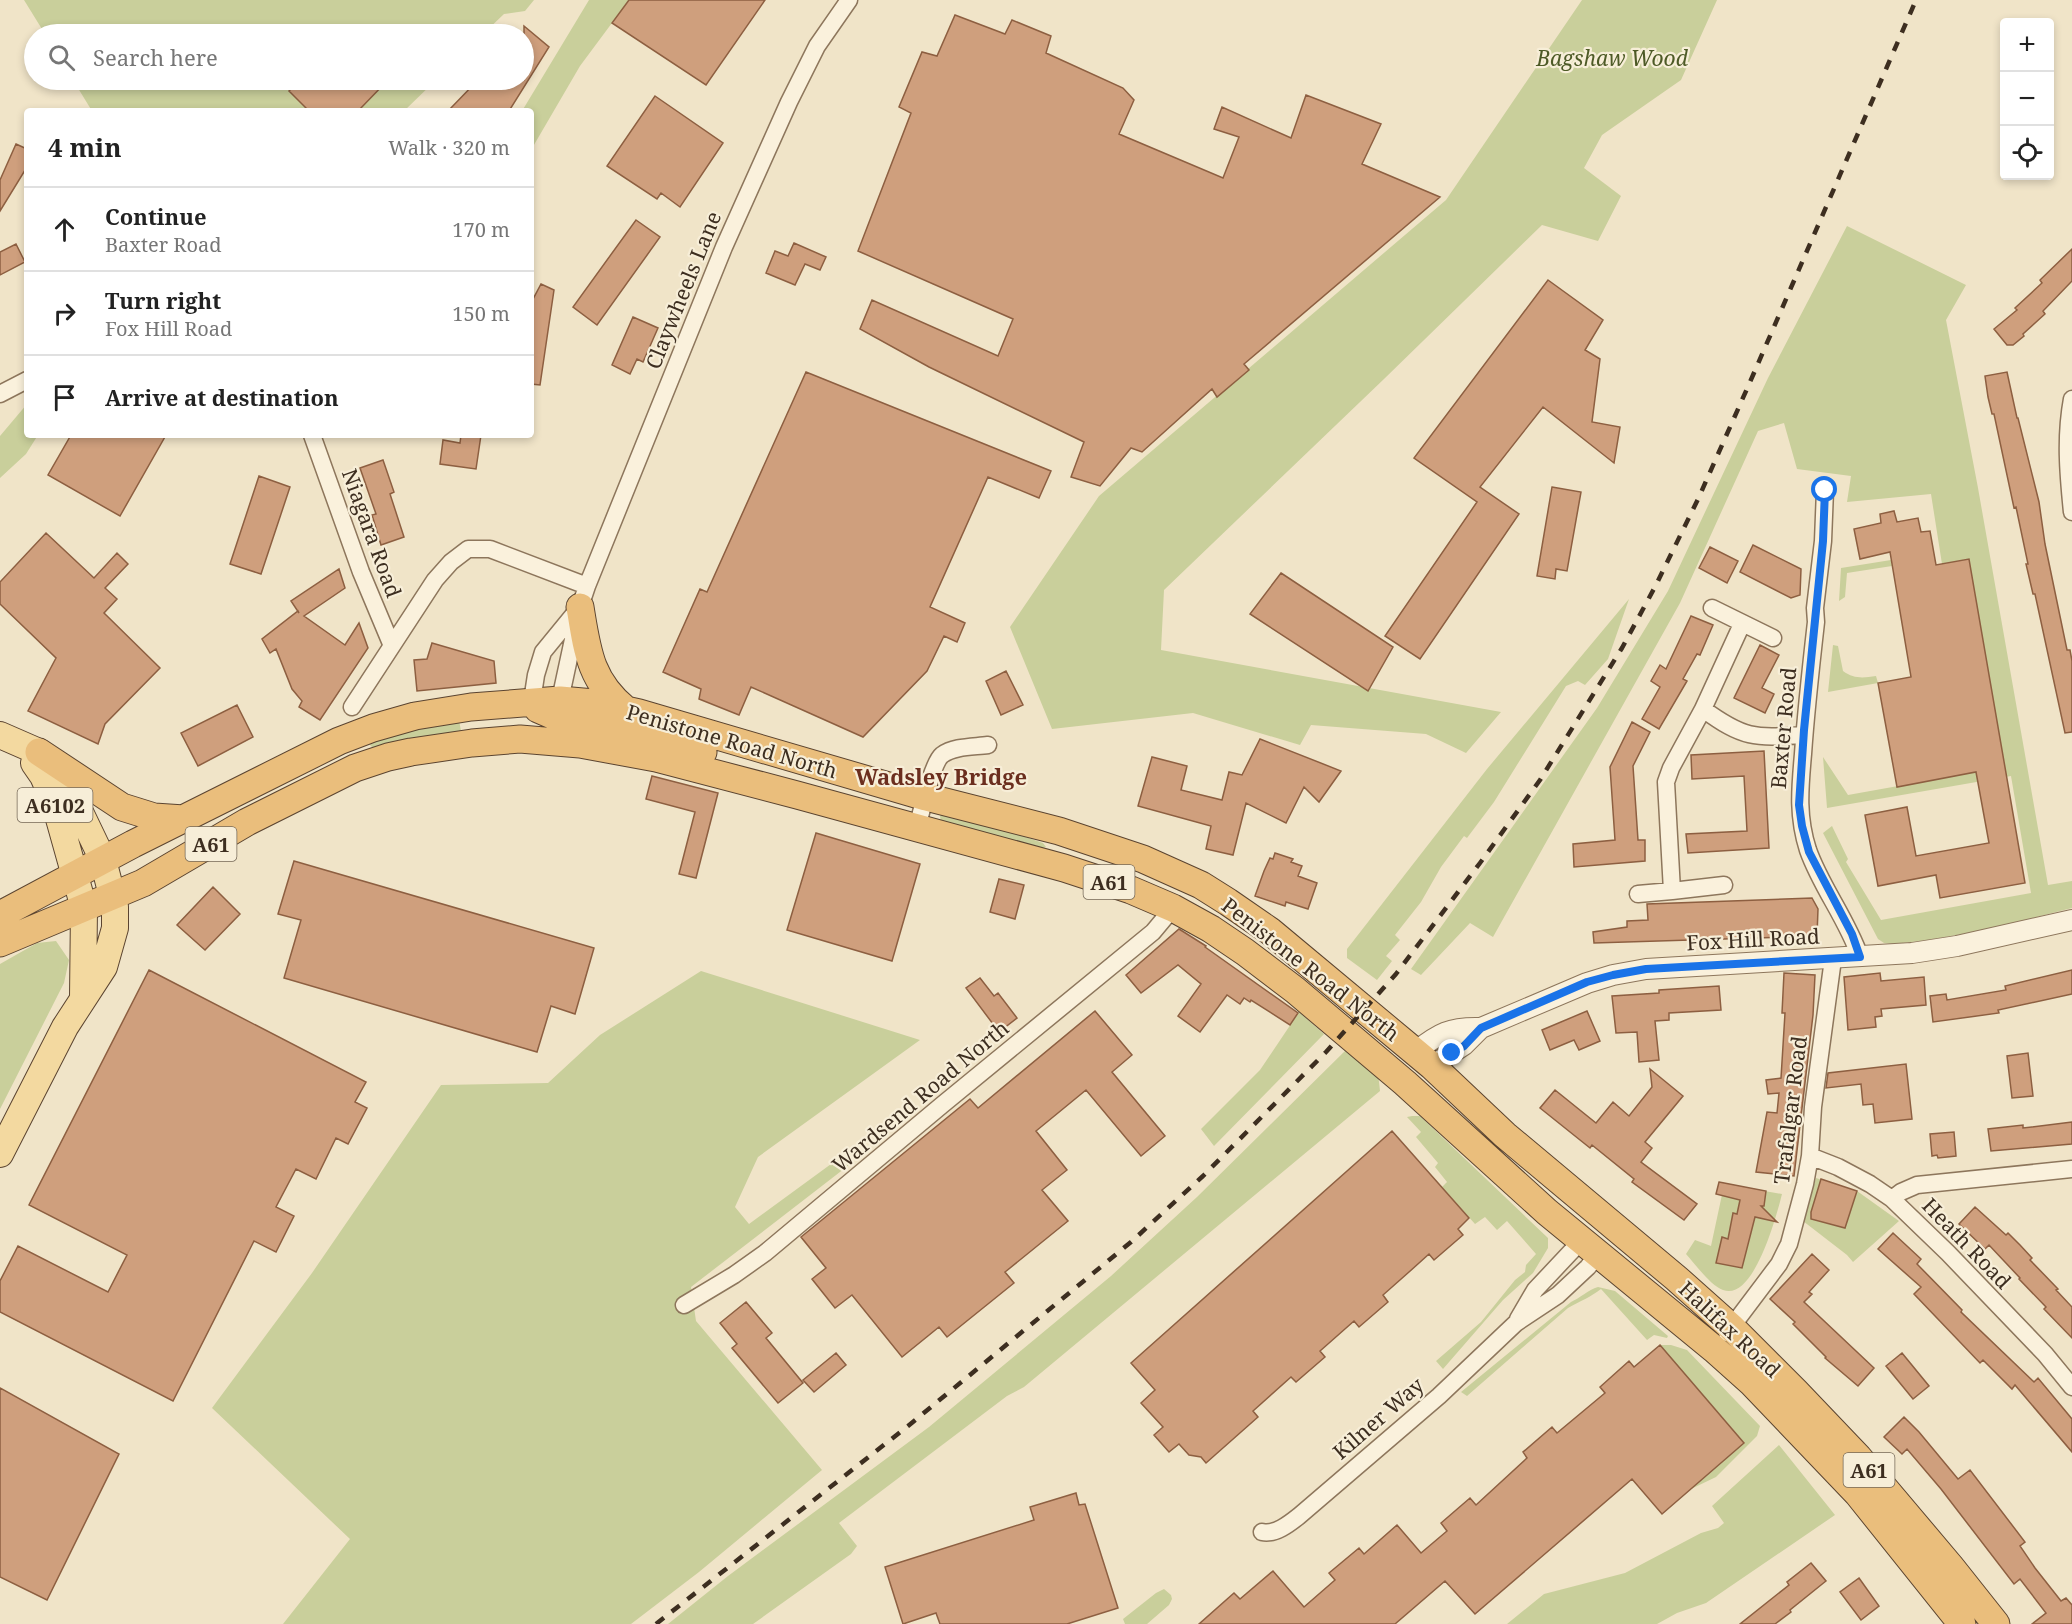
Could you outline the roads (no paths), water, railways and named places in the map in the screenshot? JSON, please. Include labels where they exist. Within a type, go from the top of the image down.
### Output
[{"type":"highway","points":[[583,597],[591,664],[606,692],[626,710]]},
{"type":"highway","name":"Penistone Road North","points":[[0,915],[103,860],[339,741],[373,728],[443,711],[532,701],[557,708],[587,702],[626,710],[755,745],[926,796],[1059,831],[1143,859],[1201,885],[1270,931],[1423,1059]]},
{"type":"highway","points":[[541,740],[549,729],[557,708],[603,724],[711,754],[761,785]]},
{"type":"highway","name":"Penistone Road North","points":[[0,944],[113,896],[172,867],[247,822],[355,768],[388,757],[462,744],[520,739],[541,740],[588,745],[656,758],[1064,868],[1131,890],[1173,908],[1211,929],[1245,952],[1405,1083]]},
{"type":"highway","points":[[19,744],[123,807],[154,817],[184,819]]},
{"type":"highway","points":[[1171,871],[1179,894],[1173,908]]},
{"type":"highway","points":[[1405,1083],[1423,1059]]},
{"type":"highway","name":"Halifax Road","points":[[1423,1059],[1505,1135],[1731,1328],[1796,1392],[1858,1456],[1996,1624]]},
{"type":"highway","name":"Halifax Road","points":[[1405,1083],[1547,1212],[1752,1383],[1858,1494],[1962,1624]]},
{"type":"highway","points":[[1590,1247],[1607,1239],[1611,1225]]},
{"type":"main road","name":"A6102","points":[[19,744],[43,776],[49,789],[84,908],[83,997]]},
{"type":"main road","name":"A6102","points":[[0,1154],[64,1027],[104,967],[115,928],[115,907],[103,860],[67,785],[19,744]]},
{"type":"street","name":"Claywheels Lane","points":[[557,708],[583,597],[721,256],[789,102],[817,46],[849,0]]},
{"type":"street","points":[[0,394],[24,382]]},
{"type":"street","points":[[2072,399],[2068,421],[2067,468],[2072,512]]},
{"type":"street","name":"Niagara Road","points":[[313,438],[361,572],[392,646]]},
{"type":"street","name":"Baxter Road","points":[[1825,490],[1823,541],[1799,805],[1809,852],[1852,934],[1860,957]]},
{"type":"street","points":[[352,707],[435,580],[468,549],[490,549],[583,597]]},
{"type":"street","name":"Claywheels Lane","points":[[532,701],[543,652],[583,597]]},
{"type":"street","points":[[1712,608],[1773,638]]},
{"type":"street","points":[[1672,891],[1666,782],[1742,624]]},
{"type":"street","points":[[1703,709],[1726,726],[1750,736],[1804,735]]},
{"type":"street","points":[[917,828],[933,769],[941,756],[958,749],[988,745]]},
{"type":"street","points":[[1638,894],[1724,885]]},
{"type":"street","name":"Wardsend Road North","points":[[684,1305],[765,1253],[1153,932],[1173,908]]},
{"type":"street","name":"Fox Hill Road","points":[[1423,1059],[1464,1046],[1481,1028],[1587,982],[1613,975],[1654,969],[1912,953],[2072,920]]},
{"type":"street","name":"Trafalgar Road","points":[[1714,1349],[1779,1264],[1789,1244],[1810,1156],[1813,1107],[1833,959]]},
{"type":"street","name":"Heath Road","points":[[1810,1156],[1838,1167],[1892,1199],[1948,1253],[2045,1354],[2072,1387]]},
{"type":"street","points":[[1892,1199],[1917,1185],[2072,1169]]},
{"type":"street","name":"Kilner Way","points":[[1262,1532],[1267,1533],[1286,1526],[1299,1516],[1439,1396],[1516,1323],[1558,1295],[1588,1267],[1590,1247]]},
{"type":"street","name":"Kilner Way","points":[[1516,1323],[1535,1290],[1590,1247]]},
{"type":"railway","points":[[656,1624],[908,1426],[1131,1242],[1203,1176],[1326,1052],[1396,974],[1540,780],[1622,648],[1656,585],[1699,497],[1916,0]]},
{"type":"district","name":"Wadsley Bridge","points":[[941,776]]},
{"type":"park label","name":"Bagshaw Wood","points":[[1612,58]]}]
